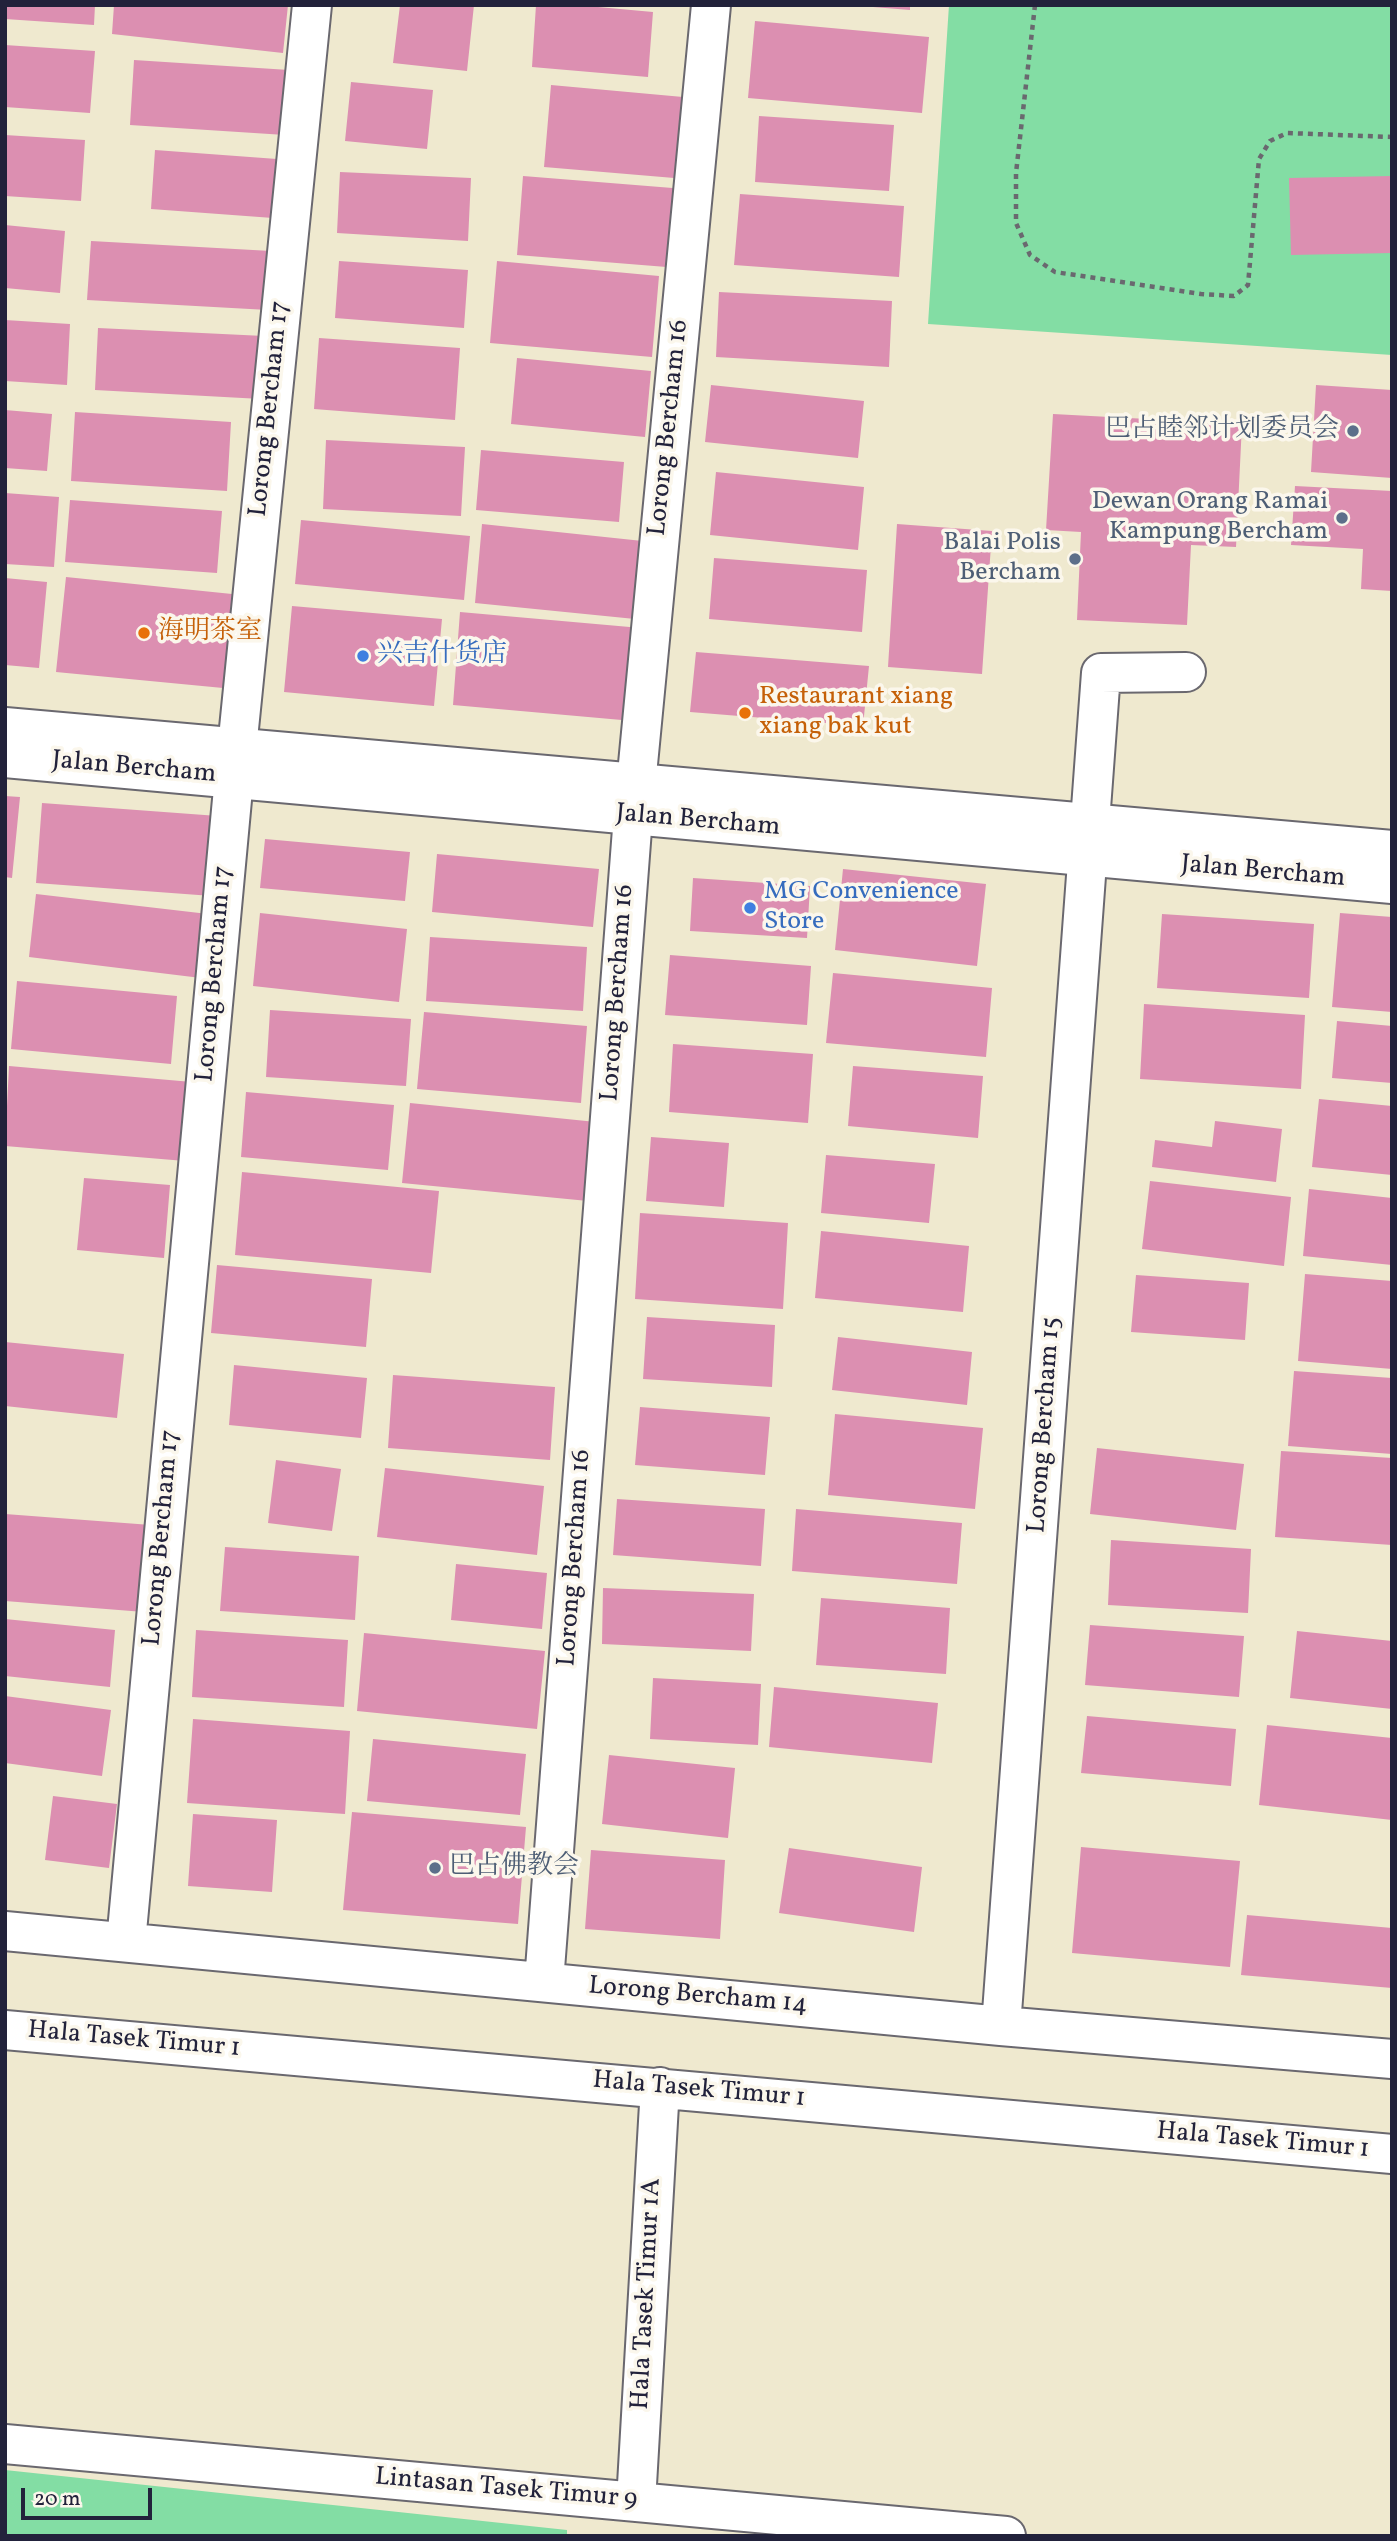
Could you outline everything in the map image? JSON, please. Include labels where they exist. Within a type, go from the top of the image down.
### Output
[{"type":"street","name":"Lorong Bercham 17","points":[[126,1942],[236,763],[312,5]]},
{"type":"street","name":"Lorong Bercham 16","points":[[544,1982],[634,800],[711,5]]},
{"type":"street","name":"Lorong Bercham 15","points":[[1001,2025],[1101,673],[1186,672]]},
{"type":"street","name":"Jalan Bercham","points":[[5,727],[236,763],[1090,841],[1392,884]]},
{"type":"street","name":"Jalan Bercham","points":[[5,758],[236,763]]},
{"type":"street","name":"Jalan Bercham","points":[[1090,841],[1392,850]]},
{"type":"street","name":"Lorong Bercham 14","points":[[5,1931],[1392,2059]]},
{"type":"street","name":"Hala Tasek Timur 1","points":[[5,2030],[1392,2154]]},
{"type":"street","name":"Hala Tasek Timur 1A","points":[[636,2502],[660,2087]]},
{"type":"street","name":"Lintasan Tasek Timur 9","points":[[5,2444],[1006,2536]]},
{"type":"path","points":[[1035,5],[1016,173],[1016,223],[1030,255],[1055,272],[1201,294],[1234,296],[1248,285],[1259,159],[1270,141],[1287,133],[1392,137]]},
{"type":"green space","points":[[949,5],[1392,5],[1392,355],[928,324]]},
{"type":"green space","points":[[5,2470],[567,2530],[567,2536],[5,2536]]},
{"type":"building","points":[[5,5],[95,5],[94,25],[5,19]]},
{"type":"building","points":[[114,5],[288,5],[283,53],[112,34]]},
{"type":"building","points":[[400,5],[474,5],[467,71],[393,63]]},
{"type":"building","points":[[536,5],[576,5],[653,12],[648,77],[532,67]]},
{"type":"building","points":[[910,5],[910,10],[873,7]]},
{"type":"building","points":[[755,21],[929,37],[922,113],[748,98]]},
{"type":"building","points":[[5,45],[95,51],[90,113],[5,107]]},
{"type":"building","points":[[134,60],[289,70],[285,135],[130,125]]},
{"type":"building","points":[[351,82],[433,90],[427,149],[345,141]]},
{"type":"building","points":[[551,85],[694,98],[686,179],[544,167]]},
{"type":"building","points":[[759,116],[894,125],[889,191],[755,182]]},
{"type":"building","points":[[5,135],[85,140],[81,201],[5,196]]},
{"type":"building","points":[[155,150],[277,159],[273,218],[151,209]]},
{"type":"building","points":[[340,172],[471,178],[468,241],[337,233]]},
{"type":"building","points":[[523,176],[685,189],[679,268],[517,255]]},
{"type":"building","points":[[1392,176],[1392,253],[1291,255],[1289,178]]},
{"type":"building","points":[[740,194],[904,206],[899,277],[734,265]]},
{"type":"building","points":[[5,225],[65,231],[60,293],[5,288]]},
{"type":"building","points":[[91,241],[271,251],[268,310],[87,300]]},
{"type":"building","points":[[339,261],[468,270],[464,328],[335,318]]},
{"type":"building","points":[[497,261],[659,276],[652,357],[490,343]]},
{"type":"building","points":[[719,292],[892,301],[889,367],[716,357]]},
{"type":"building","points":[[5,320],[70,324],[67,385],[5,381]]},
{"type":"building","points":[[98,328],[264,336],[261,399],[95,390]]},
{"type":"building","points":[[319,338],[460,348],[455,420],[314,409]]},
{"type":"building","points":[[517,358],[651,371],[645,437],[511,424]]},
{"type":"building","points":[[711,385],[864,401],[858,458],[705,442]]},
{"type":"building","name":"巴占睦邻计划委员会","points":[[1316,385],[1392,390],[1392,478],[1311,472]]},
{"type":"building","points":[[5,410],[52,414],[47,471],[5,468]]},
{"type":"building","points":[[75,412],[231,422],[227,491],[71,481]]},
{"type":"building","points":[[1053,414],[1242,424],[1236,547],[1191,545],[1187,625],[1077,620],[1081,532],[1046,530]]},
{"type":"building","points":[[326,440],[465,447],[461,516],[323,509]]},
{"type":"building","points":[[481,450],[624,462],[619,522],[476,510]]},
{"type":"building","points":[[716,472],[864,487],[858,550],[710,535]]},
{"type":"building","name":"Dewan Orang Ramai Kampung Bercham","points":[[1295,486],[1392,491],[1392,591],[1361,589],[1363,549],[1291,545]]},
{"type":"building","points":[[5,493],[59,497],[54,567],[5,564]]},
{"type":"building","points":[[70,500],[222,511],[217,573],[65,562]]},
{"type":"building","points":[[301,520],[470,536],[464,600],[295,584]]},
{"type":"building","points":[[482,524],[652,542],[645,620],[475,603]]},
{"type":"building","points":[[897,524],[992,531],[982,674],[888,667]]},
{"type":"building","points":[[714,558],[867,570],[862,632],[709,619]]},
{"type":"building","name":"海明茶室","points":[[66,577],[232,594],[223,688],[56,672]]},
{"type":"building","points":[[5,578],[47,582],[39,668],[5,665]]},
{"type":"building","name":"兴吉什货店","points":[[292,606],[442,619],[434,706],[284,692]]},
{"type":"building","points":[[460,612],[641,628],[633,721],[453,705]]},
{"type":"building","points":[[696,652],[869,666],[863,726],[690,712]]},
{"type":"building","points":[[5,796],[20,797],[12,878],[5,877]]},
{"type":"building","points":[[42,803],[218,816],[212,896],[36,883]]},
{"type":"building","points":[[265,839],[410,852],[405,901],[260,888]]},
{"type":"building","points":[[437,854],[599,869],[593,927],[432,912]]},
{"type":"building","points":[[843,869],[986,884],[977,966],[835,950]]},
{"type":"building","name":"MG Convenience Store","points":[[693,878],[810,886],[807,938],[690,931]]},
{"type":"building","points":[[36,894],[208,914],[201,978],[29,957]]},
{"type":"building","points":[[260,913],[407,929],[399,1002],[253,986]]},
{"type":"building","points":[[1340,913],[1392,917],[1392,1012],[1332,1007]]},
{"type":"building","points":[[1162,914],[1314,924],[1309,998],[1157,988]]},
{"type":"building","points":[[430,937],[587,947],[583,1011],[426,1001]]},
{"type":"building","points":[[670,955],[811,966],[807,1025],[665,1015]]},
{"type":"building","points":[[833,973],[992,988],[986,1057],[826,1043]]},
{"type":"building","points":[[17,981],[177,996],[171,1064],[11,1049]]},
{"type":"building","points":[[1144,1004],[1305,1015],[1301,1089],[1140,1079]]},
{"type":"building","points":[[270,1010],[411,1019],[406,1086],[266,1077]]},
{"type":"building","points":[[424,1012],[587,1026],[581,1103],[417,1089]]},
{"type":"building","points":[[1337,1021],[1392,1026],[1392,1083],[1332,1078]]},
{"type":"building","points":[[673,1044],[813,1054],[808,1123],[669,1112]]},
{"type":"building","points":[[9,1066],[192,1082],[185,1161],[5,1146]]},
{"type":"building","points":[[853,1066],[983,1076],[978,1138],[848,1126]]},
{"type":"building","points":[[246,1092],[394,1105],[388,1170],[241,1157]]},
{"type":"building","points":[[1319,1099],[1392,1106],[1392,1175],[1312,1167]]},
{"type":"building","points":[[410,1103],[596,1122],[588,1201],[402,1183]]},
{"type":"building","points":[[1215,1121],[1282,1129],[1276,1182],[1152,1167],[1155,1140],[1212,1147]]},
{"type":"building","points":[[651,1137],[729,1143],[724,1207],[646,1201]]},
{"type":"building","points":[[826,1155],[935,1164],[929,1223],[821,1213]]},
{"type":"building","points":[[242,1172],[439,1191],[431,1273],[235,1255]]},
{"type":"building","points":[[84,1178],[170,1185],[164,1258],[77,1250]]},
{"type":"building","points":[[1150,1181],[1291,1197],[1284,1266],[1142,1249]]},
{"type":"building","points":[[1309,1189],[1392,1198],[1392,1265],[1303,1256]]},
{"type":"building","points":[[640,1213],[788,1223],[783,1309],[635,1299]]},
{"type":"building","points":[[821,1231],[969,1246],[963,1312],[815,1298]]},
{"type":"building","points":[[217,1265],[372,1279],[366,1347],[211,1333]]},
{"type":"building","points":[[1305,1274],[1392,1281],[1392,1369],[1298,1361]]},
{"type":"building","points":[[1136,1275],[1249,1283],[1245,1340],[1131,1332]]},
{"type":"building","points":[[647,1317],[775,1325],[772,1387],[643,1379]]},
{"type":"building","points":[[838,1337],[972,1352],[967,1405],[832,1390]]},
{"type":"building","points":[[5,1342],[124,1354],[117,1418],[5,1406]]},
{"type":"building","points":[[234,1365],[367,1378],[361,1438],[229,1425]]},
{"type":"building","points":[[1294,1371],[1392,1378],[1392,1454],[1288,1446]]},
{"type":"building","points":[[393,1375],[555,1387],[550,1460],[388,1448]]},
{"type":"building","points":[[640,1407],[770,1417],[765,1475],[635,1465]]},
{"type":"building","points":[[835,1414],[983,1428],[975,1509],[828,1495]]},
{"type":"building","points":[[1097,1448],[1244,1464],[1236,1530],[1090,1514]]},
{"type":"building","points":[[1281,1451],[1392,1458],[1392,1545],[1275,1537]]},
{"type":"building","points":[[276,1460],[341,1469],[332,1531],[268,1523]]},
{"type":"building","points":[[385,1468],[544,1486],[537,1555],[377,1537]]},
{"type":"building","points":[[617,1499],[765,1509],[761,1566],[613,1555]]},
{"type":"building","points":[[796,1509],[962,1523],[957,1584],[792,1571]]},
{"type":"building","points":[[5,1514],[151,1525],[144,1612],[5,1601]]},
{"type":"building","points":[[1111,1540],[1251,1549],[1248,1613],[1108,1605]]},
{"type":"building","points":[[225,1547],[359,1556],[355,1620],[220,1611]]},
{"type":"building","points":[[456,1564],[547,1573],[542,1629],[451,1620]]},
{"type":"building","points":[[603,1588],[754,1594],[751,1651],[602,1644]]},
{"type":"building","points":[[821,1598],[950,1608],[946,1674],[816,1665]]},
{"type":"building","points":[[5,1619],[115,1630],[110,1687],[5,1676]]},
{"type":"building","points":[[1090,1625],[1244,1636],[1239,1697],[1085,1685]]},
{"type":"building","points":[[196,1630],[348,1640],[344,1707],[192,1697]]},
{"type":"building","points":[[1297,1631],[1392,1641],[1392,1709],[1290,1698]]},
{"type":"building","points":[[364,1633],[545,1651],[537,1729],[357,1711]]},
{"type":"building","points":[[653,1678],[761,1684],[758,1745],[650,1739]]},
{"type":"building","points":[[774,1687],[938,1703],[932,1763],[769,1747]]},
{"type":"building","points":[[5,1696],[111,1710],[102,1776],[5,1763]]},
{"type":"building","points":[[1087,1716],[1236,1729],[1231,1786],[1081,1773]]},
{"type":"building","points":[[193,1719],[350,1731],[345,1814],[187,1803]]},
{"type":"building","points":[[1267,1725],[1392,1738],[1392,1820],[1259,1805]]},
{"type":"building","points":[[373,1739],[526,1754],[520,1815],[367,1801]]},
{"type":"building","points":[[609,1755],[735,1768],[728,1838],[602,1824]]},
{"type":"building","points":[[53,1796],[117,1804],[109,1868],[45,1860]]},
{"type":"building","name":"巴占佛教会","points":[[352,1812],[526,1827],[518,1924],[343,1910]]},
{"type":"building","points":[[193,1814],[277,1820],[272,1892],[188,1886]]},
{"type":"building","points":[[1081,1847],[1240,1861],[1230,1967],[1072,1953]]},
{"type":"building","points":[[789,1848],[922,1867],[914,1932],[779,1913]]},
{"type":"building","points":[[591,1850],[725,1860],[720,1939],[585,1929]]},
{"type":"building","points":[[1247,1915],[1392,1928],[1392,1988],[1241,1975]]},
{"type":"place","name":"巴占睦邻计划委员会","points":[[1353,431]]},
{"type":"place","name":"Dewan Orang Ramai Kampung Bercham","points":[[1342,518]]},
{"type":"place","name":"Balai Polis Bercham","points":[[1075,559]]},
{"type":"place","name":"海明茶室","points":[[144,633]]},
{"type":"place","name":"兴吉什货店","points":[[363,656]]},
{"type":"place","name":"Restaurant xiang xiang bak kut","points":[[745,713]]},
{"type":"place","name":"MG Convenience Store","points":[[750,908]]},
{"type":"place","name":"巴占佛教会","points":[[435,1868]]}]
